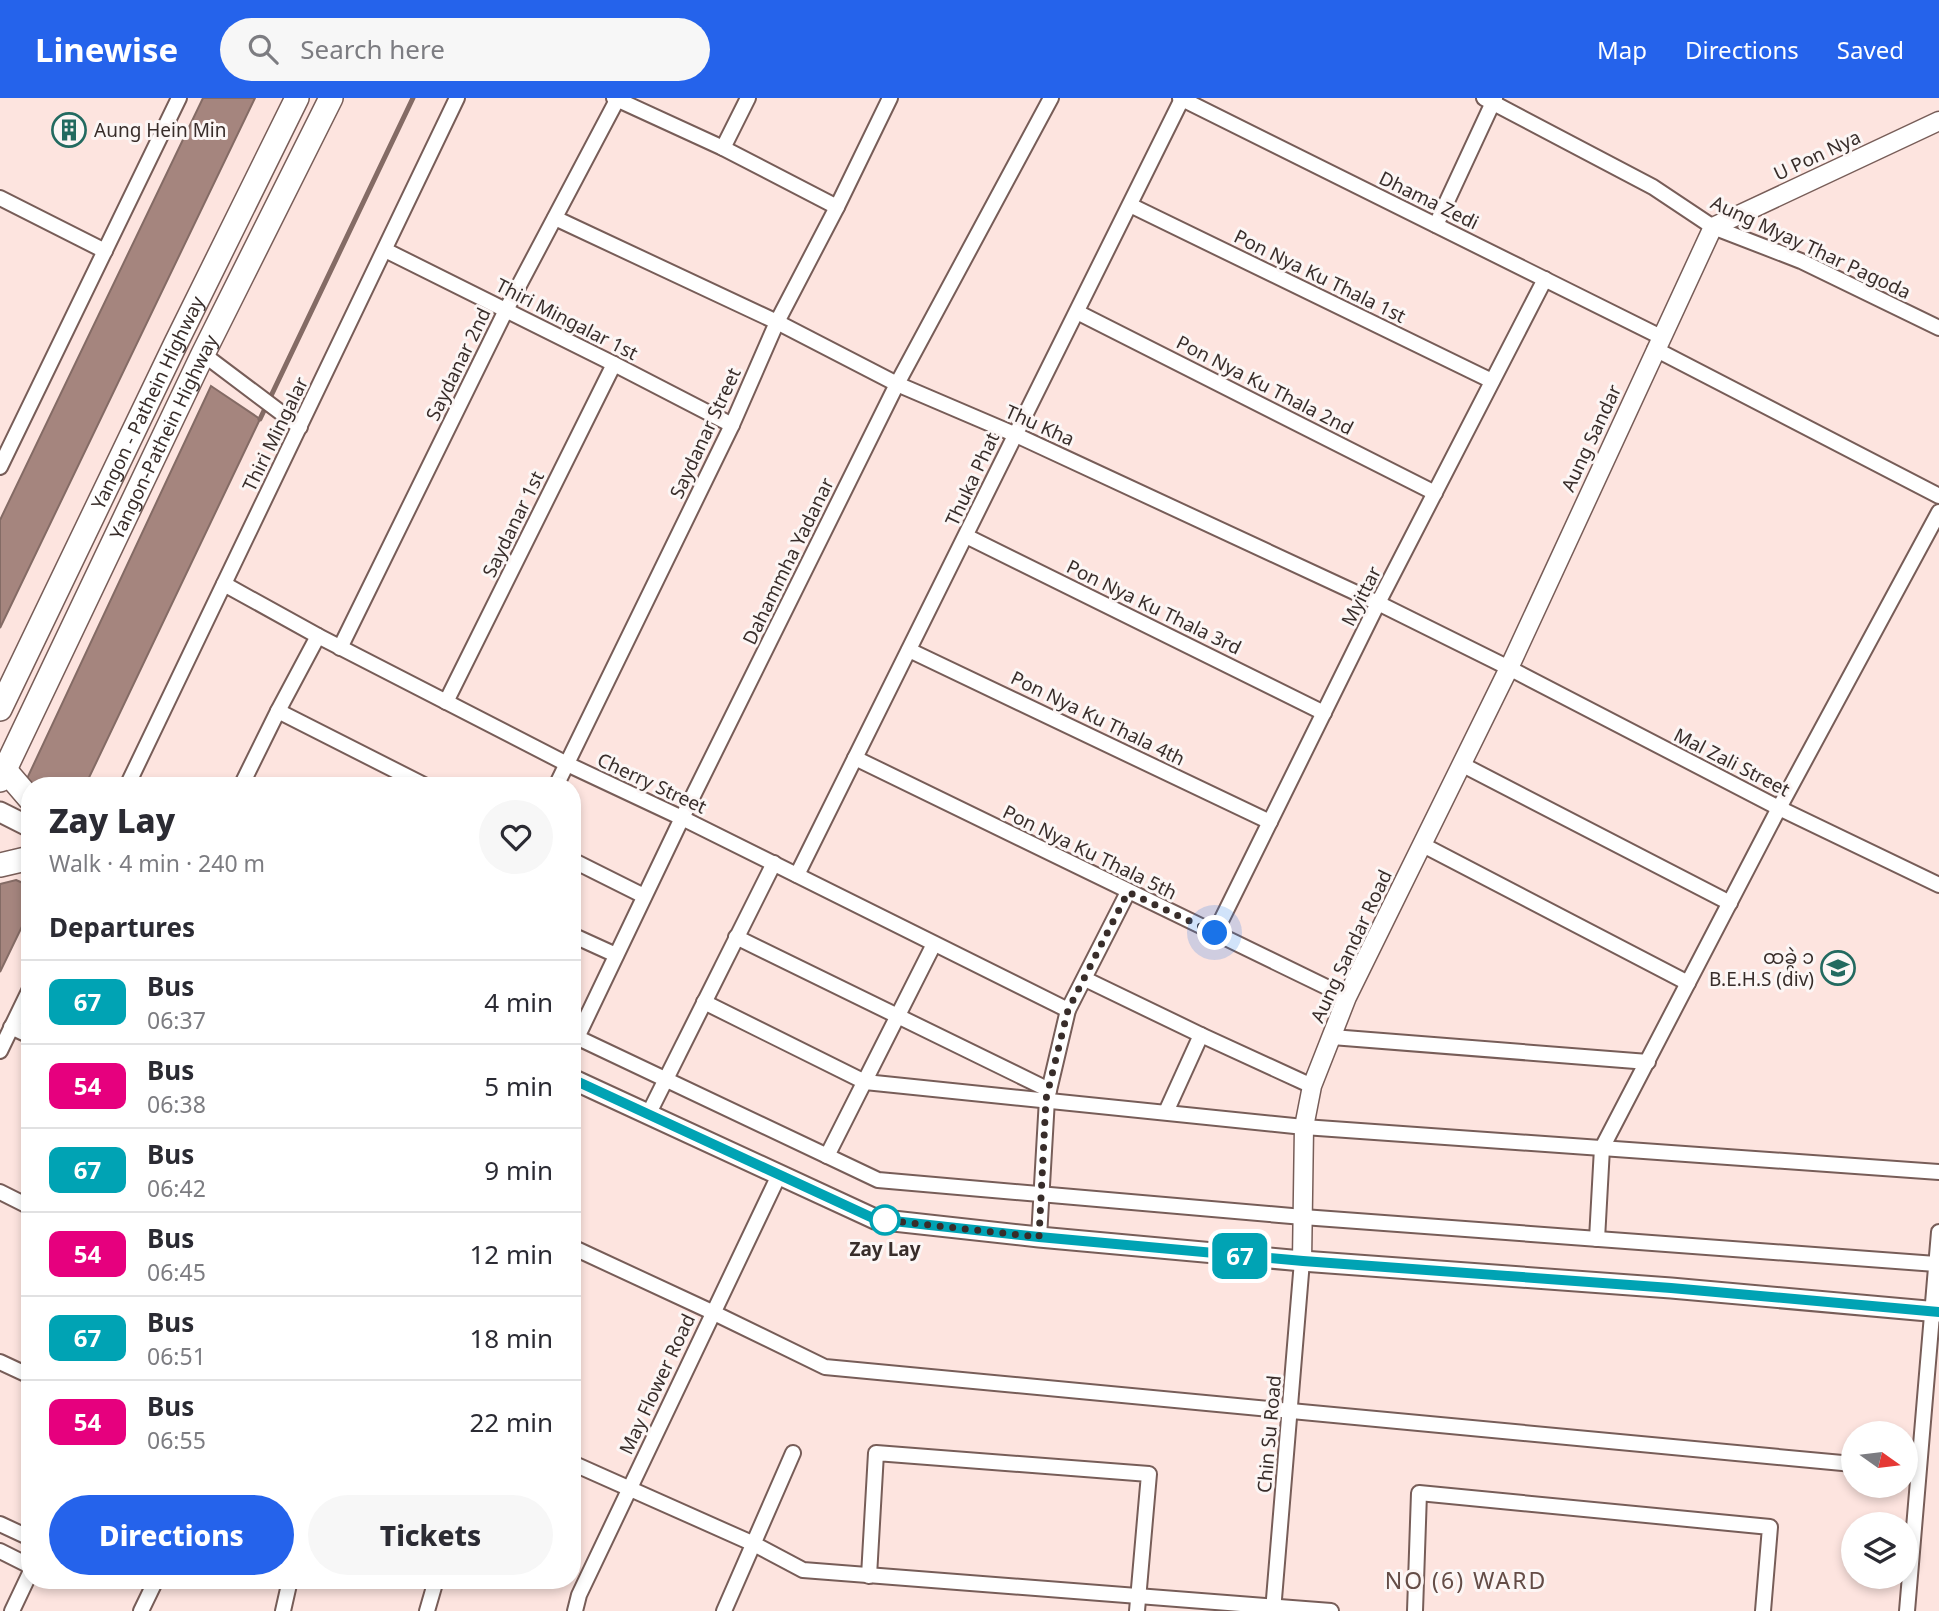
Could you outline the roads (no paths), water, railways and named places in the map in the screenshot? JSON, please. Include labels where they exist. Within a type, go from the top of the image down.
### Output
[{"type":"main road","name":"Yangon - Pathein Highway","points":[[0,709],[176,343],[298,98]]},
{"type":"main road","name":"Yangon-Pathein Highway","points":[[3,775],[203,354],[331,98]]},
{"type":"main road","points":[[3,775],[21,791]]},
{"type":"main road","points":[[0,812],[21,822]]},
{"type":"main road","points":[[0,865],[21,860]]},
{"type":"main road","points":[[581,1083],[875,1219],[1303,1261],[1936,1311]]},
{"type":"street","points":[[0,467],[179,98]]},
{"type":"street","name":"Thiri Mingalar","points":[[131,777],[457,98]]},
{"type":"street","points":[[723,148],[748,98]]},
{"type":"street","name":"Saydanar Street","points":[[560,777],[732,425],[777,322],[890,98]]},
{"type":"street","name":"Dahammha Yadanar","points":[[581,1026],[897,384],[1051,98]]},
{"type":"street","points":[[615,99],[723,148],[837,207]]},
{"type":"street","name":"Saydanar 2nd","points":[[340,648],[506,310],[615,99]]},
{"type":"street","name":"Thuka Phat","points":[[797,875],[1181,99]]},
{"type":"street","name":"Dhama Zedi","points":[[1181,99],[1545,279],[1939,496]]},
{"type":"street","points":[[1436,225],[1491,99]]},
{"type":"street","name":"Aung Myay Thar Pagoda","points":[[1491,99],[1653,187],[1713,226],[1801,261],[1939,328]]},
{"type":"street","name":"U Pon Nya","points":[[1713,226],[1939,121]]},
{"type":"street","points":[[0,198],[105,251]]},
{"type":"street","name":"Pon Nya Ku Thala 1st","points":[[1130,205],[1492,381]]},
{"type":"street","name":"Thu Kha","points":[[555,218],[777,322],[897,384],[1014,434],[1378,603],[1509,668]]},
{"type":"street","name":"Aung Sandar","points":[[1509,668],[1713,226]]},
{"type":"street","name":"Thiri Mingalar 1st","points":[[384,250],[732,425]]},
{"type":"street","name":"Myittar","points":[[1215,933],[1378,603],[1545,279]]},
{"type":"street","name":"Pon Nya Ku Thala 2nd","points":[[1077,312],[1435,493]]},
{"type":"street","points":[[203,354],[300,426]]},
{"type":"street","name":"Saydanar 1st","points":[[446,702],[614,364]]},
{"type":"street","points":[[1597,1238],[1602,1148],[1779,808],[1939,512]]},
{"type":"street","name":"Pon Nya Ku Thala 3rd","points":[[966,536],[1324,713]]},
{"type":"street","name":"Cherry Street","points":[[224,584],[340,648],[567,764],[774,863],[1068,1010]]},
{"type":"street","points":[[248,777],[278,711],[318,636]]},
{"type":"street","name":"Pon Nya Ku Thala 4th","points":[[909,650],[1269,822]]},
{"type":"street","name":"Aung Sandar Road","points":[[1303,1261],[1304,1127],[1312,1086],[1348,997],[1509,668]]},
{"type":"street","name":"Mal Zali Street","points":[[1509,668],[1779,808],[1939,885]]},
{"type":"street","points":[[278,711],[408,777]]},
{"type":"street","name":"Pon Nya Ku Thala 5th","points":[[855,758],[1348,997]]},
{"type":"street","points":[[1463,765],[1730,903]]},
{"type":"street","points":[[1423,845],[1688,983]]},
{"type":"street","points":[[648,1115],[774,863]]},
{"type":"street","points":[[581,864],[644,896]]},
{"type":"street","points":[[1039,1237],[1048,1094],[1068,1010],[1128,892]]},
{"type":"street","points":[[736,937],[898,1016],[1048,1094]]},
{"type":"street","points":[[581,939],[616,955]]},
{"type":"street","points":[[828,1156],[934,944]]},
{"type":"street","points":[[1085,979],[1312,1086]]},
{"type":"street","points":[[704,1002],[865,1082],[1048,1094],[1166,1112],[1304,1127],[1939,1171]]},
{"type":"street","points":[[0,1051],[21,1007]]},
{"type":"street","points":[[11,1027],[21,1032]]},
{"type":"street","points":[[1166,1112],[1201,1035]]},
{"type":"street","points":[[1332,1037],[1648,1062]]},
{"type":"street","points":[[581,1043],[665,1079],[878,1180],[1303,1217],[1936,1264]]},
{"type":"street","name":"May Flower Road","points":[[575,1611],[579,1595],[779,1175]]},
{"type":"street","points":[[0,1192],[21,1202]]},
{"type":"street","points":[[1918,1430],[1936,1311],[1939,1232]]},
{"type":"street","points":[[581,1251],[825,1367],[1841,1463]]},
{"type":"street","name":"Chin Su Road","points":[[1273,1609],[1303,1261]]},
{"type":"street","points":[[0,1362],[21,1372]]},
{"type":"street","points":[[724,1611],[793,1453]]},
{"type":"street","points":[[869,1576],[876,1453],[1149,1474],[1137,1604]]},
{"type":"street","points":[[581,1467],[754,1544],[803,1570],[1137,1604],[1331,1611]]},
{"type":"street","points":[[1415,1611],[1419,1493],[1770,1527],[1763,1611]]},
{"type":"street","points":[[1906,1611],[1911,1498]]},
{"type":"street","points":[[0,1524],[21,1534]]},
{"type":"street","points":[[0,1551],[21,1562]]},
{"type":"street","points":[[12,1611],[22,1589]]},
{"type":"street","points":[[141,1611],[152,1589]]},
{"type":"street","points":[[153,1611],[155,1589]]},
{"type":"street","points":[[283,1611],[287,1589]]},
{"type":"street","points":[[427,1611],[433,1589]]},
{"type":"waterway","points":[[260,419],[413,98]]},
{"type":"place","name":"Aung Hein Min","points":[[69,130]]},
{"type":"place","name":"ထခွဲ ၁ B.E.H.S (div)","points":[[1838,968]]},
{"type":"place","name":"Zay Lay","points":[[885,1220]]},
{"type":"district","name":"NO (6) WARD","points":[[1466,1581]]}]
